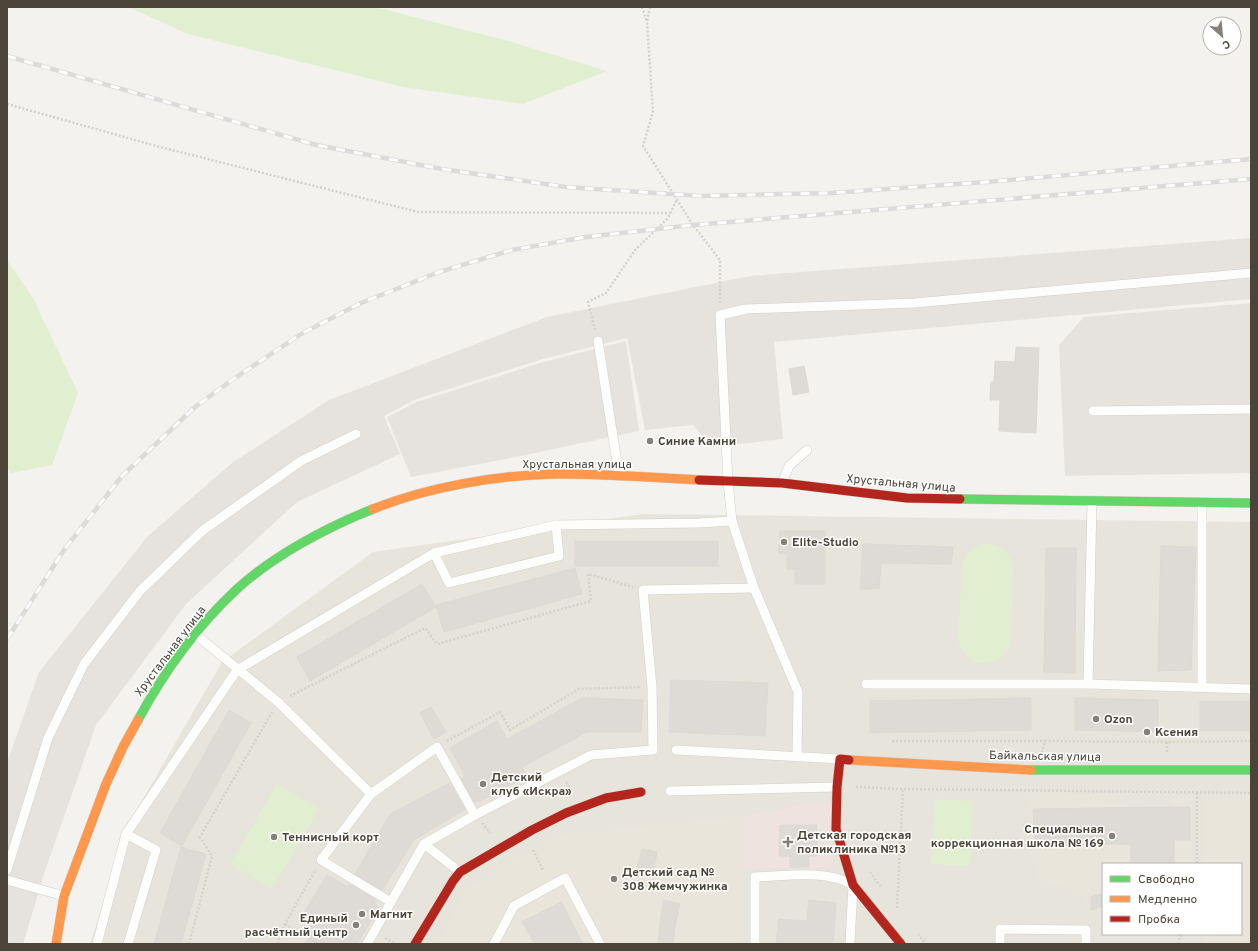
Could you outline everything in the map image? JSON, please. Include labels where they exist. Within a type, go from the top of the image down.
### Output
[{"type":"street","name":"Хрустальная улица","points":[[56,944],[64,896],[106,784],[122,747],[155,688],[195,634],[215,610],[238,588],[275,560],[319,534],[356,516],[390,502],[430,490],[464,484],[515,477],[555,474],[619,475],[728,482],[782,483],[921,499],[1251,503]]},
{"type":"street","name":"Байкальская улица","points":[[840,759],[1037,770],[1251,770]]},
{"type":"street","points":[[840,759],[837,786],[836,829],[853,884],[901,944]]},
{"type":"street","points":[[415,944],[460,872],[559,816],[602,799],[622,794],[641,792]]},
{"type":"lane","points":[[797,756],[798,692],[754,588],[732,521],[728,482],[720,315],[746,309],[915,304],[1251,273]]},
{"type":"lane","points":[[598,341],[619,475]]},
{"type":"lane","points":[[1093,411],[1251,409]]},
{"type":"lane","points":[[7,870],[48,738],[84,664],[140,591],[202,531],[301,461],[356,434]]},
{"type":"lane","points":[[782,483],[789,466],[807,450]]},
{"type":"lane","points":[[1088,684],[1092,502]]},
{"type":"lane","points":[[1202,502],[1202,687]]},
{"type":"lane","points":[[97,944],[126,834],[237,670],[434,553],[556,525],[699,523],[732,521]]},
{"type":"lane","points":[[434,553],[449,583],[559,556],[556,525]]},
{"type":"lane","points":[[367,944],[424,844],[475,815],[591,756],[653,750],[652,687],[643,590],[754,588]]},
{"type":"lane","points":[[195,634],[237,670],[278,702],[371,794]]},
{"type":"lane","points":[[866,684],[1088,684],[1251,689]]},
{"type":"lane","points":[[391,902],[321,860],[371,794],[437,747],[475,815]]},
{"type":"lane","points":[[676,750],[840,759]]},
{"type":"lane","points":[[670,791],[837,786]]},
{"type":"lane","points":[[126,834],[156,850],[128,944]]},
{"type":"lane","points":[[424,844],[460,872]]},
{"type":"lane","points":[[755,944],[755,877],[821,875],[839,878],[853,884],[850,944]]},
{"type":"lane","points":[[494,944],[514,906],[565,878],[600,944]]},
{"type":"lane","points":[[7,880],[64,896]]},
{"type":"lane","points":[[1000,944],[1000,929],[1086,930],[1086,944]]},
{"type":"path","points":[[642,7],[647,22],[653,112],[643,146],[693,224],[720,260],[720,315]]},
{"type":"path","points":[[647,22],[650,7]]},
{"type":"path","points":[[7,104],[160,147],[418,212],[670,213]]},
{"type":"path","points":[[598,341],[588,302],[606,293],[635,250],[668,218],[677,199]]},
{"type":"path","points":[[189,944],[212,856],[200,837],[278,702],[425,628],[437,644],[591,601],[588,574],[643,590]]},
{"type":"path","points":[[437,747],[500,712],[510,730],[579,689],[652,687]]},
{"type":"path","points":[[1024,791],[1037,770],[1045,741]]},
{"type":"path","points":[[891,742],[1251,741]]},
{"type":"path","points":[[837,786],[903,789],[1251,793]]},
{"type":"path","points":[[893,902],[897,908],[903,789]]},
{"type":"path","points":[[1197,793],[1197,863]]},
{"type":"path","points":[[475,815],[502,847]]},
{"type":"path","points":[[277,944],[285,924],[321,860]]},
{"type":"path","points":[[869,872],[883,890]]},
{"type":"path","points":[[285,924],[320,944]]},
{"type":"path","points":[[917,932],[926,944]]},
{"type":"shaded area","points":[[1251,238],[1251,299],[774,342],[783,439],[712,447],[693,425],[645,430],[627,338],[543,359],[414,400],[384,416],[400,454],[297,502],[186,604],[96,725],[44,874],[23,944],[7,944],[7,763],[39,672],[147,537],[233,462],[329,400],[547,317],[750,276]]},
{"type":"shaded area","points":[[1251,303],[1251,473],[1065,476],[1059,345],[1084,317]]},
{"type":"shaded area","points":[[626,341],[639,431],[411,477],[387,417],[417,402],[543,362]]},
{"type":"shaded area","points":[[643,514],[1251,522],[1251,944],[90,944],[132,818],[222,662],[373,552]]},
{"type":"shaded area","name":"Специальная коррекционная школа № 169","points":[[1029,794],[1127,795],[1128,807],[1170,807],[1170,795],[1192,795],[1192,863],[1102,863],[1102,920],[1089,911],[1075,887],[1035,881]]},
{"type":"shaded area","points":[[1251,799],[1251,944],[1203,944],[1203,935],[1242,935],[1242,863],[1203,863],[1203,800]]},
{"type":"shaded area","name":"Детская городская поликлиника №13","points":[[831,803],[833,868],[744,868],[744,817],[801,805]]},
{"type":"shaded area","name":"Детский сад № 308 Жемчужинка","points":[[744,817],[743,944],[436,944],[466,891],[533,850],[562,835]]},
{"type":"green space","points":[[128,7],[375,7],[505,40],[607,71],[523,104],[403,87],[188,34]]},
{"type":"green space","points":[[7,260],[34,300],[78,393],[52,465],[11,473],[7,467]]},
{"type":"green space","points":[[984,543],[995,545],[1003,549],[1009,556],[1013,566],[1011,642],[1006,652],[1000,658],[984,664],[969,658],[963,651],[958,641],[962,565],[965,557],[970,551],[976,546]]},
{"type":"green space","name":"Теннисный корт","points":[[277,784],[319,809],[272,889],[230,864]]},
{"type":"green space","points":[[935,799],[972,801],[970,866],[930,864]]},
{"type":"building","points":[[1016,347],[1039,348],[1036,433],[999,431],[1000,400],[990,400],[991,382],[994,382],[995,361],[1015,362]]},
{"type":"building","points":[[804,366],[809,392],[793,395],[789,369]]},
{"type":"building","points":[[780,531],[825,531],[825,584],[795,584],[795,569],[787,569],[787,554],[778,553]]},
{"type":"building","points":[[575,541],[718,541],[718,566],[575,566]]},
{"type":"building","points":[[863,544],[953,547],[951,564],[881,563],[879,589],[860,589]]},
{"type":"building","points":[[1161,546],[1196,547],[1191,670],[1158,671]]},
{"type":"building","points":[[1046,548],[1076,548],[1075,673],[1044,672]]},
{"type":"building","points":[[575,568],[582,594],[444,632],[436,605]]},
{"type":"building","points":[[422,584],[436,607],[310,681],[297,657]]},
{"type":"building","points":[[671,680],[768,683],[765,736],[669,732]]},
{"type":"building","points":[[582,698],[643,700],[641,732],[587,732],[522,767],[527,776],[479,802],[478,800],[475,803],[461,778],[465,776],[450,748],[497,721],[507,739]]},
{"type":"building","points":[[1031,698],[1031,730],[870,733],[870,701]]},
{"type":"building","points":[[1075,698],[1158,700],[1158,732],[1075,730]]},
{"type":"building","points":[[1200,701],[1251,701],[1251,731],[1200,731]]},
{"type":"building","points":[[431,707],[446,732],[434,739],[420,713]]},
{"type":"building","points":[[229,710],[251,723],[182,846],[160,833]]},
{"type":"building","points":[[450,783],[465,809],[414,840],[382,890],[355,874],[390,814]]},
{"type":"building","points":[[1190,807],[1190,840],[1174,840],[1174,863],[1131,863],[1131,844],[1035,845],[1033,809]]},
{"type":"building","points":[[780,825],[817,825],[817,856],[809,856],[809,867],[790,867],[790,856],[779,856]]},
{"type":"building","points":[[181,847],[206,854],[181,944],[154,944]]},
{"type":"building","points":[[642,849],[657,852],[653,872],[637,868]]},
{"type":"building","points":[[327,875],[348,887],[349,884],[376,900],[374,903],[379,907],[357,944],[305,944],[314,929],[299,921]]},
{"type":"building","points":[[1101,894],[1102,906],[1091,910],[1091,897]]},
{"type":"building","points":[[664,900],[680,904],[673,944],[658,944]]},
{"type":"building","points":[[809,900],[836,903],[833,944],[776,944],[779,919],[807,921]]},
{"type":"building","points":[[561,902],[583,944],[535,944],[522,922]]},
{"type":"railway","points":[[7,56],[316,145],[442,169],[566,187],[701,196],[831,193],[986,182],[1251,159]]},
{"type":"railway","points":[[7,639],[64,550],[122,476],[195,407],[232,380],[301,334],[361,303],[439,272],[512,250],[586,237],[693,225],[1251,179]]},
{"type":"traffic: fast","points":[[960,499],[1251,503]]},
{"type":"traffic: fast","points":[[138,720],[159,684],[182,650],[208,618],[237,589],[267,565],[301,543],[337,524],[373,509]]},
{"type":"traffic: fast","points":[[1031,770],[1251,770]]},
{"type":"traffic: slow","points":[[373,509],[416,494],[463,484],[510,477],[574,474],[699,480]]},
{"type":"traffic: slow","points":[[56,944],[64,896],[106,784],[123,747],[138,720]]},
{"type":"traffic: slow","points":[[849,760],[1031,770]]},
{"type":"traffic: jam","points":[[699,480],[782,483],[907,498],[960,499]]},
{"type":"traffic: jam","points":[[849,760],[840,759],[837,787],[836,829],[853,885],[901,944]]},
{"type":"traffic: jam","points":[[415,944],[460,872],[532,830],[566,813],[606,798],[641,792]]},
{"type":"place","name":"Синие Камни","points":[[650,441]]},
{"type":"place","name":"Elite-Studio","points":[[784,542]]},
{"type":"place","name":"Ozon","points":[[1096,719]]},
{"type":"place","name":"Ксения","points":[[1147,732]]},
{"type":"place","name":"Детский клуб «Искра»","points":[[483,784]]},
{"type":"place","name":"Специальная коррекционная школа № 169","points":[[1112,836]]},
{"type":"place","name":"Теннисный корт","points":[[274,837]]},
{"type":"place","name":"Детская городская поликлиника №13","points":[[788,842]]},
{"type":"place","name":"Детский сад № 308 Жемчужинка","points":[[614,879]]},
{"type":"place","name":"Магнит","points":[[362,914]]},
{"type":"place","name":"Единый расчётный центр","points":[[356,925]]}]
